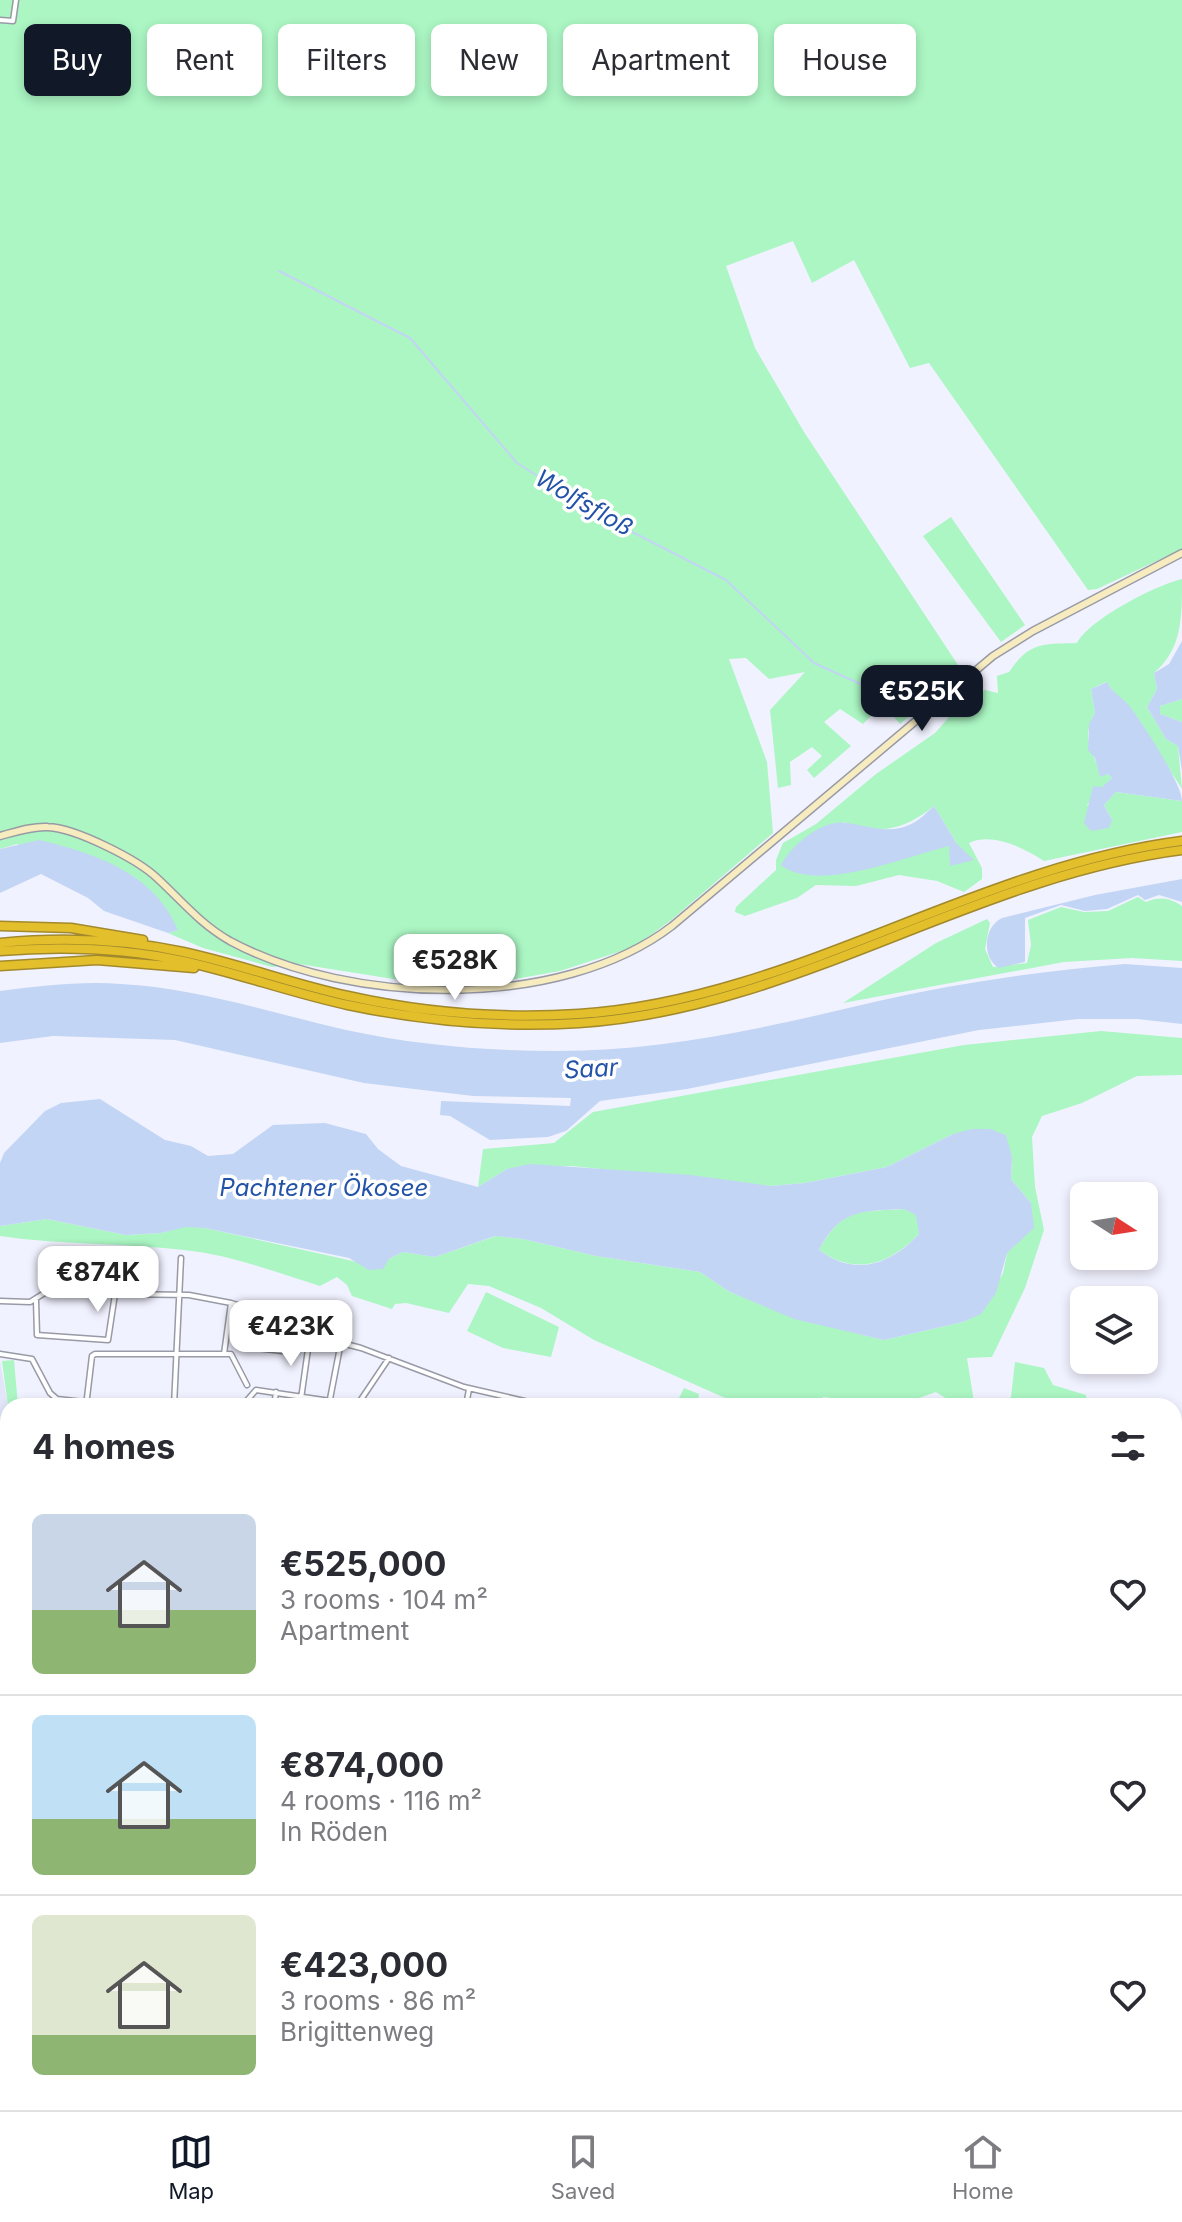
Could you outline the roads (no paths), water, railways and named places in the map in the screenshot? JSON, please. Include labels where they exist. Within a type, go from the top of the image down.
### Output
[{"type":"highway","points":[[772,980],[1031,874],[1116,851],[1182,841]]},
{"type":"highway","points":[[0,951],[49,948],[114,951],[213,968],[382,1012],[478,1024],[613,1020],[673,1011],[748,988],[1034,883],[1099,864],[1182,850]]},
{"type":"highway","points":[[0,926],[39,925],[99,931],[359,999],[478,1015],[612,1011],[748,988]]},
{"type":"highway","points":[[0,943],[49,940],[115,942],[201,956]]},
{"type":"highway","points":[[0,966],[97,960],[213,968]]},
{"type":"main road","points":[[0,836],[44,827],[80,836],[151,873],[195,917],[223,936],[264,957],[320,974],[386,985],[434,987],[522,984],[585,971],[628,955],[672,926],[993,656],[1033,631],[1182,553]]},
{"type":"street","points":[[0,20],[13,21],[16,0]]},
{"type":"street","points":[[174,1398],[181,1258]]},
{"type":"street","points":[[0,1301],[24,1303],[58,1288],[115,1294],[178,1294],[231,1303],[265,1313],[310,1335],[389,1358],[469,1389],[510,1398]]},
{"type":"street","points":[[36,1299],[37,1335],[108,1340],[115,1294]]},
{"type":"street","points":[[224,1354],[231,1303]]},
{"type":"street","points":[[239,1346],[282,1351],[292,1328]]},
{"type":"street","points":[[301,1398],[310,1335]]},
{"type":"street","points":[[328,1398],[341,1342]]},
{"type":"street","points":[[0,1354],[32,1359],[53,1396],[60,1398]]},
{"type":"street","points":[[87,1398],[92,1356],[105,1354],[224,1354],[234,1357],[247,1385]]},
{"type":"street","points":[[362,1398],[389,1358]]},
{"type":"street","points":[[467,1398],[469,1389]]},
{"type":"street","points":[[249,1398],[256,1390],[318,1398]]},
{"type":"street","points":[[275,1398],[276,1392]]},
{"type":"water","points":[[1182,641],[1182,699],[1160,706],[1160,714],[1182,722],[1182,771],[1178,746],[1166,739],[1147,707],[1157,689],[1154,673],[1169,664]]},
{"type":"water","points":[[1107,682],[1131,708],[1152,739],[1176,781],[1182,801],[1116,792],[1104,805],[1112,820],[1109,828],[1091,831],[1084,823],[1093,786],[1102,787],[1112,778],[1108,774],[1100,777],[1095,758],[1088,750],[1089,724],[1095,713],[1091,689]]},
{"type":"water","points":[[934,806],[957,844],[974,860],[950,866],[949,846],[839,874],[817,876],[797,873],[781,865],[800,842],[828,825],[847,823],[901,828],[916,822]]},
{"type":"water","points":[[39,840],[120,868],[154,894],[168,910],[178,930],[168,933],[104,911],[88,898],[41,874],[0,893],[0,849]]},
{"type":"water","points":[[1182,879],[1182,902],[1159,895],[1145,900],[1138,895],[1107,909],[1085,911],[1061,905],[1025,918],[1025,962],[999,968],[989,957],[988,935],[1002,918],[1095,895]]},
{"type":"water","name":"Saar","points":[[1125,964],[1182,968],[1182,1024],[1137,1019],[1078,1019],[979,1030],[687,1089],[600,1101],[566,1131],[548,1137],[490,1140],[450,1116],[440,1115],[441,1101],[570,1106],[571,1098],[473,1096],[364,1083],[175,1040],[53,1036],[0,1043],[0,991],[60,984],[106,983],[178,990],[398,1040],[504,1050],[557,1051],[677,1042],[967,983]]},
{"type":"water","name":"Pachtener Ökosee","points":[[100,1099],[165,1140],[191,1146],[208,1156],[233,1154],[273,1125],[325,1123],[366,1134],[378,1149],[401,1166],[478,1187],[507,1169],[530,1164],[691,1175],[771,1186],[805,1183],[887,1167],[953,1134],[972,1129],[990,1129],[1006,1135],[1012,1157],[1011,1179],[1031,1203],[1034,1228],[1007,1253],[996,1293],[981,1314],[963,1322],[884,1340],[794,1319],[730,1292],[700,1272],[596,1256],[523,1239],[495,1236],[435,1257],[403,1252],[389,1259],[383,1269],[369,1270],[349,1258],[205,1228],[186,1227],[161,1233],[126,1235],[47,1219],[0,1226],[0,1163],[4,1153],[45,1111],[61,1103]],"holes":[[[904,1209],[916,1215],[919,1234],[884,1260],[859,1265],[832,1258],[819,1250],[835,1227],[854,1215]]]},
{"type":"waterway","name":"Wolfsfloß","points":[[279,271],[410,338],[517,463],[603,517],[726,580],[814,663],[911,707]]}]
